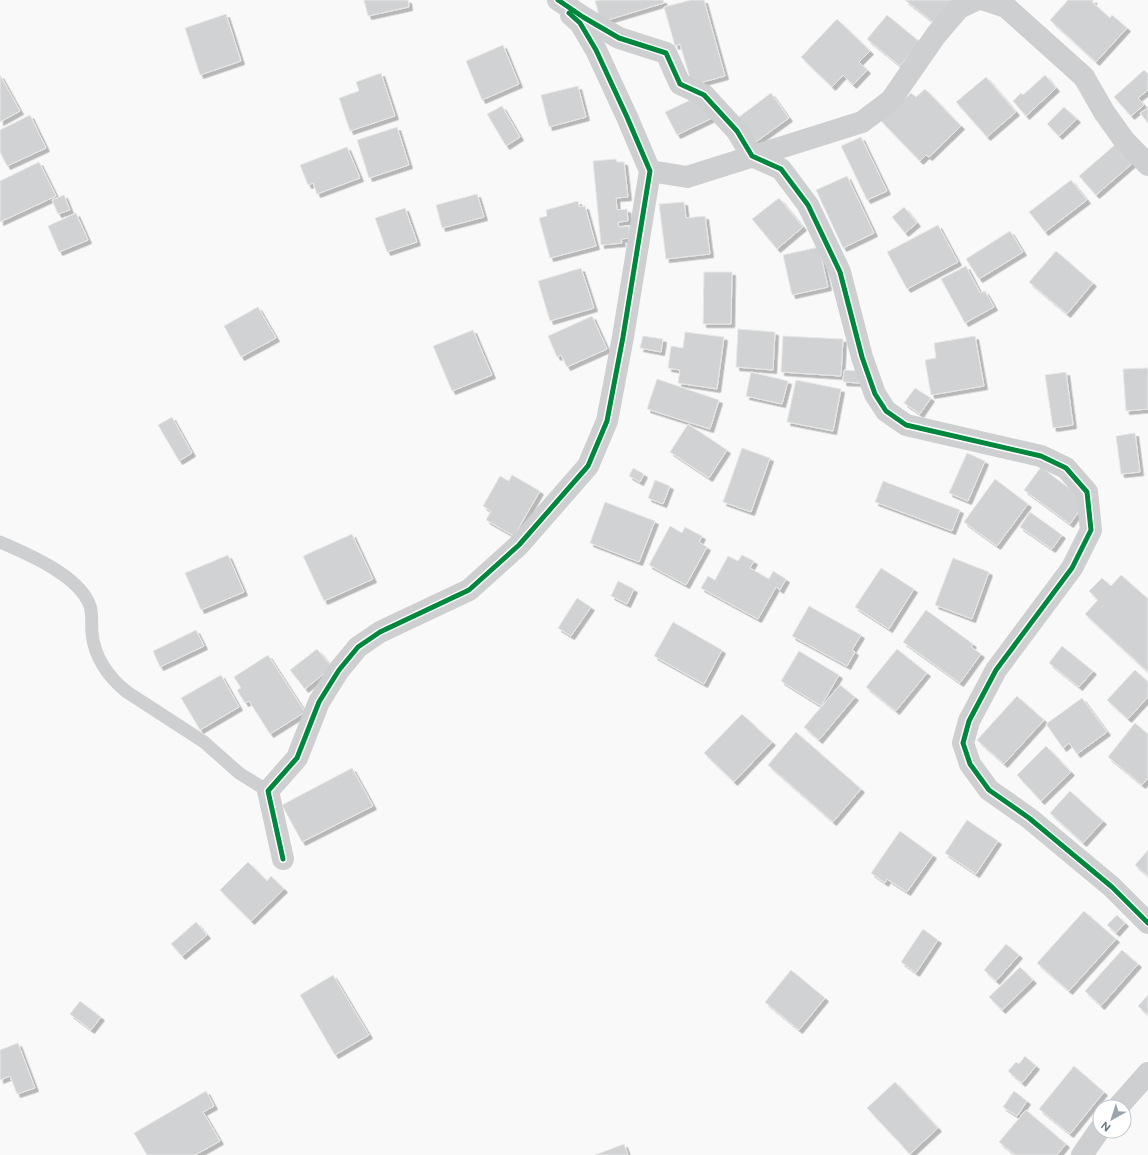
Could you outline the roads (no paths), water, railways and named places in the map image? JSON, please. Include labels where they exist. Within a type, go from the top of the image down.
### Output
[{"type":"street","points":[[283,860],[268,791],[297,758],[320,702],[339,670],[358,647],[380,632],[469,590],[519,545],[588,466],[607,421],[623,337],[650,171],[596,50],[580,23],[555,0]]},
{"type":"street","points":[[558,0],[583,17],[619,38],[666,53],[680,84],[704,95],[737,131],[752,156],[781,169],[808,205],[840,272],[862,357],[875,394],[886,411],[906,425],[1041,456],[1066,468],[1087,492],[1090,530],[1072,568],[996,670],[969,721],[963,743],[970,764],[989,790],[1029,818],[1112,887],[1148,922]]},
{"type":"street","points":[[650,171],[687,177],[862,122],[891,100],[936,35],[959,8],[976,0]]},
{"type":"street","points":[[985,0],[1006,7],[1084,77],[1104,112],[1124,140],[1148,164]]},
{"type":"street","points":[[1125,1099],[1148,1073]]},
{"type":"street","points":[[1082,1155],[1093,1139]]},
{"type":"lane","points":[[0,542],[51,567],[68,578],[81,590],[90,606],[92,634],[95,649],[102,664],[116,683],[127,692],[204,742],[239,773],[268,791]]}]
